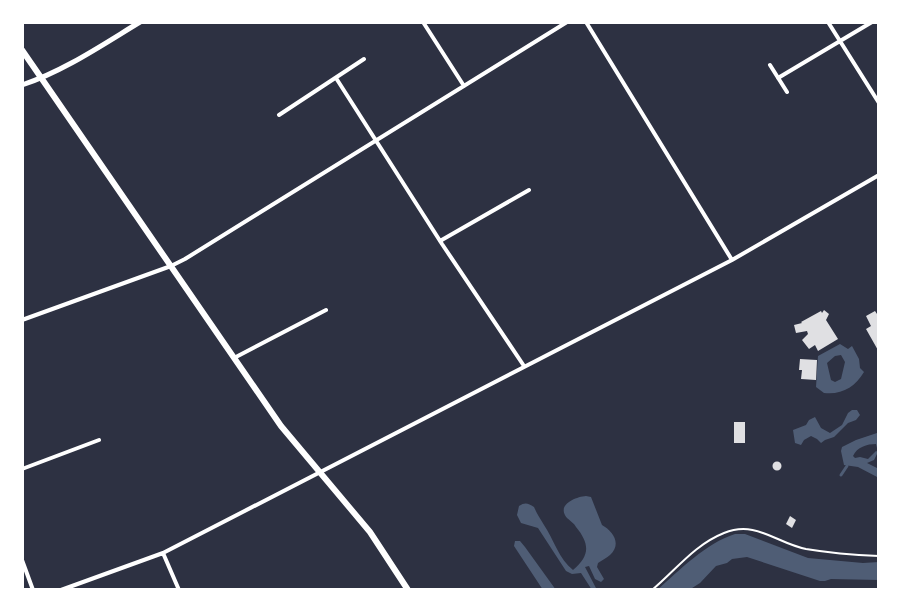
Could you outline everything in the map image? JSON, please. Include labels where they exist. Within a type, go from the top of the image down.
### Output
[{"type":"main road","points":[[22,50],[281,426],[370,532],[408,590]]},
{"type":"street","points":[[22,85],[92,52],[140,22]]},
{"type":"street","points":[[423,22],[464,86]]},
{"type":"street","points":[[22,320],[171,266],[567,22]]},
{"type":"street","points":[[586,22],[732,260]]},
{"type":"street","points":[[828,22],[879,103]]},
{"type":"street","points":[[778,78],[872,22]]},
{"type":"street","points":[[279,115],[364,59]]},
{"type":"street","points":[[770,65],[787,92]]},
{"type":"street","points":[[336,78],[524,366]]},
{"type":"street","points":[[61,590],[163,553],[732,260],[879,175]]},
{"type":"street","points":[[440,241],[529,190]]},
{"type":"street","points":[[234,358],[326,310]]},
{"type":"street","points":[[22,469],[99,440]]},
{"type":"street","points":[[163,553],[179,590]]},
{"type":"street","points":[[22,560],[33,590]]},
{"type":"path","points":[[652,590],[687,556],[721,534],[741,529],[763,531],[782,542],[802,548],[879,556]]},
{"type":"water","points":[[840,344],[848,349],[852,346],[864,372],[847,389],[824,393],[816,387],[818,356]],"holes":[[[841,355],[845,362],[841,379],[831,380],[827,363]]]},
{"type":"water","points":[[852,410],[857,410],[860,415],[834,437],[821,443],[811,436],[801,445],[795,443],[793,430],[806,425],[809,420],[815,417],[821,428],[830,433],[842,425]]},
{"type":"water","points":[[879,430],[879,448],[876,444],[866,445],[853,456],[868,459],[878,452],[874,460],[867,463],[879,469],[879,478],[858,467],[844,465],[842,447]]},
{"type":"water","points":[[591,497],[602,525],[613,534],[616,542],[614,551],[598,563],[604,579],[601,582],[595,579],[589,566],[585,567],[597,590],[592,590],[581,573],[566,571],[538,528],[521,523],[517,515],[521,505],[534,507],[560,555],[573,570],[583,560],[586,544],[564,509],[572,500]]},
{"type":"water","points":[[735,534],[745,534],[808,558],[879,562],[879,580],[820,581],[747,557],[716,566],[689,590],[657,590],[704,550]]},
{"type":"water","points":[[515,541],[520,541],[556,590],[543,590],[514,546]]},
{"type":"building","points":[[824,310],[829,314],[826,320],[838,339],[818,351],[815,345],[809,349],[802,340],[807,331],[796,333],[794,325]]},
{"type":"building","points":[[875,311],[879,317],[879,352],[866,329],[871,326],[866,316]]},
{"type":"building","points":[[800,359],[817,360],[816,380],[801,379]]},
{"type":"building","points":[[734,422],[745,422],[745,443],[734,443]]},
{"type":"building","points":[[777,462],[781,466],[777,470],[773,466]]},
{"type":"building","points":[[790,516],[796,520],[792,528],[786,524]]},
{"type":"waterway","points":[[841,475],[847,466]]}]
